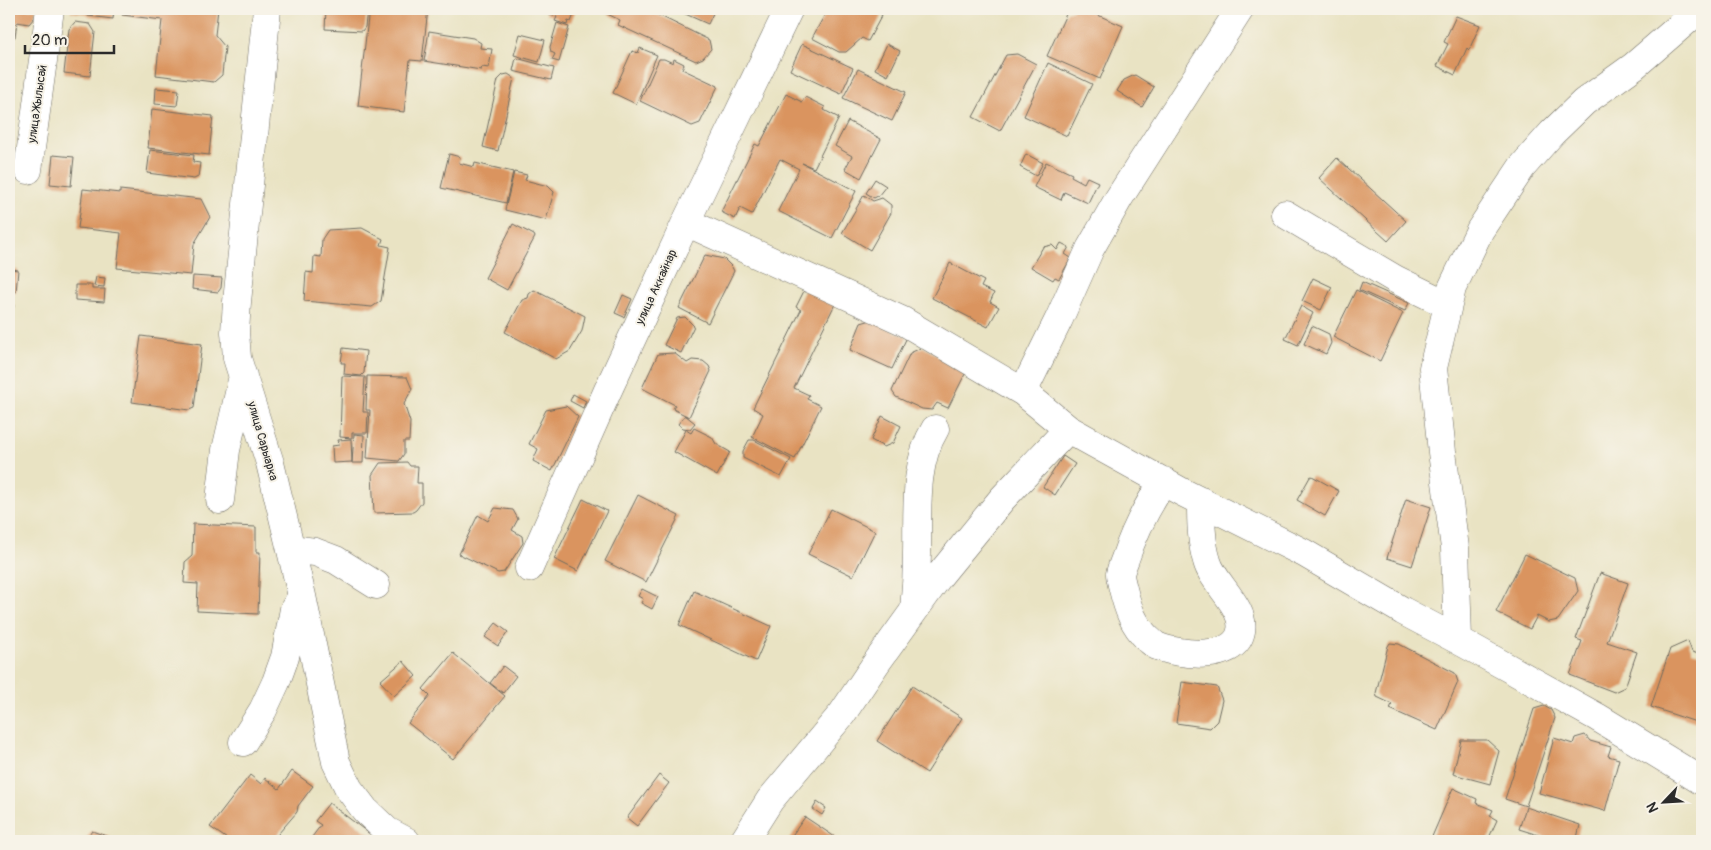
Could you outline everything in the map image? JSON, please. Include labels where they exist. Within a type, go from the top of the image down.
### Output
[{"type":"street","name":"улица Жылысай","points":[[23,163],[50,9]]},
{"type":"street","name":"улица Сарыарка","points":[[267,9],[235,332],[237,358],[270,463],[302,596],[336,762],[349,789],[365,810],[388,831],[406,841]]},
{"type":"street","name":"улица Аккайнар","points":[[529,568],[608,390],[686,222],[789,9]]},
{"type":"street","points":[[1024,392],[1090,249],[1119,198],[1240,9]]},
{"type":"street","points":[[1458,640],[1455,548],[1432,368],[1452,288],[1480,230],[1522,167],[1552,133],[1584,102],[1634,66],[1677,20],[1700,9]]},
{"type":"street","points":[[1285,214],[1395,279],[1448,305]]},
{"type":"street","points":[[686,222],[903,321],[1024,392],[1068,429],[1201,501],[1304,553],[1403,611],[1597,717],[1702,780]]},
{"type":"street","points":[[220,500],[226,450],[243,376]]},
{"type":"street","points":[[914,610],[917,563],[918,483],[928,441],[935,429]]},
{"type":"street","points":[[744,841],[770,800],[842,714],[939,576],[1002,499],[1068,429]]},
{"type":"street","points":[[1164,481],[1150,502],[1129,546],[1120,575],[1127,606],[1137,628],[1155,646],[1181,652],[1203,654],[1219,652],[1235,643],[1241,633],[1242,621],[1207,562],[1201,524],[1201,501]]},
{"type":"street","points":[[291,550],[316,552],[336,560],[376,586]]},
{"type":"street","points":[[243,742],[263,710],[276,682],[285,657],[294,609],[302,596]]},
{"type":"building","points":[[9,9],[36,9],[35,17],[29,24],[17,22],[15,37],[9,42]]},
{"type":"building","points":[[72,9],[114,9],[113,19],[71,12]]},
{"type":"building","points":[[123,9],[218,9],[215,35],[225,47],[222,75],[214,82],[156,75],[162,20],[122,15]]},
{"type":"building","points":[[326,9],[367,9],[365,27],[362,31],[325,29]]},
{"type":"building","points":[[369,9],[428,9],[422,61],[410,60],[404,112],[358,106]]},
{"type":"building","points":[[547,9],[576,9],[571,22],[568,21],[567,25],[555,21],[557,17],[546,14]]},
{"type":"building","points":[[605,9],[646,9],[709,40],[711,49],[703,58],[696,61],[618,25],[620,20],[603,12]]},
{"type":"building","points":[[674,9],[715,9],[708,24]]},
{"type":"building","points":[[828,9],[876,9],[875,11],[882,15],[868,41],[862,38],[846,52],[839,52],[812,38]]},
{"type":"building","points":[[1075,9],[1084,9],[1123,26],[1100,79],[1047,56],[1067,12]]},
{"type":"building","points":[[1456,16],[1480,25],[1455,75],[1437,66],[1448,44],[1444,42]]},
{"type":"building","points":[[75,22],[90,24],[95,32],[90,76],[64,73],[69,29]]},
{"type":"building","points":[[557,23],[569,27],[559,62],[552,60],[555,54],[551,52],[550,47]]},
{"type":"building","points":[[429,31],[473,38],[481,43],[480,48],[492,49],[489,68],[482,67],[481,70],[424,61]]},
{"type":"building","points":[[520,34],[545,40],[539,62],[514,55]]},
{"type":"building","points":[[802,44],[853,68],[841,94],[790,70]]},
{"type":"building","points":[[887,44],[900,51],[888,76],[875,69]]},
{"type":"building","points":[[640,48],[657,55],[636,104],[613,93],[632,51],[638,53]]},
{"type":"building","points":[[1017,54],[1036,64],[1000,131],[973,117],[1006,55]]},
{"type":"building","points":[[516,58],[554,68],[551,80],[513,71]]},
{"type":"building","points":[[659,59],[673,63],[674,59],[684,64],[682,69],[718,86],[700,123],[692,126],[640,101]]},
{"type":"building","points":[[1048,63],[1092,84],[1067,136],[1024,116]]},
{"type":"building","points":[[858,69],[906,92],[892,121],[843,98]]},
{"type":"building","points":[[508,74],[514,78],[498,151],[483,147],[498,80],[503,75]]},
{"type":"building","points":[[1135,75],[1154,87],[1142,107],[1117,91],[1124,80]]},
{"type":"building","points":[[156,88],[179,90],[177,106],[155,104]]},
{"type":"building","points":[[786,94],[802,102],[805,97],[825,107],[824,110],[839,118],[814,168],[802,163],[856,191],[832,238],[778,211],[799,169],[780,159],[752,214],[740,208],[735,219],[721,212],[755,144],[759,146]]},
{"type":"building","points":[[152,109],[213,116],[209,155],[148,148]]},
{"type":"building","points":[[848,121],[881,139],[861,178],[845,169],[852,156],[835,146]]},
{"type":"building","points":[[150,150],[194,155],[193,162],[200,163],[198,177],[194,179],[147,173]]},
{"type":"building","points":[[449,154],[460,157],[459,163],[474,167],[475,163],[513,172],[506,203],[441,188]]},
{"type":"building","points":[[1026,154],[1043,163],[1036,176],[1020,167]]},
{"type":"building","points":[[53,155],[74,157],[71,186],[50,184]]},
{"type":"building","points":[[1337,158],[1406,221],[1388,241],[1319,178]]},
{"type":"building","points":[[1046,162],[1072,174],[1071,176],[1084,183],[1087,177],[1098,182],[1088,203],[1064,192],[1061,200],[1034,187]]},
{"type":"building","points":[[514,172],[527,175],[525,180],[548,186],[554,192],[546,220],[505,210]]},
{"type":"building","points":[[875,179],[886,186],[874,198],[866,193]]},
{"type":"building","points":[[83,189],[120,193],[120,190],[201,199],[210,217],[194,244],[191,275],[117,268],[121,233],[78,228]]},
{"type":"building","points":[[864,195],[873,201],[882,198],[891,205],[891,213],[870,250],[842,233]]},
{"type":"building","points":[[513,224],[535,237],[507,290],[485,278]]},
{"type":"building","points":[[362,228],[383,239],[381,245],[390,247],[381,301],[372,307],[304,301],[306,272],[313,273],[314,256],[321,257],[322,239],[328,230]]},
{"type":"building","points":[[1061,243],[1069,247],[1065,254],[1071,258],[1059,279],[1055,277],[1053,280],[1031,267],[1043,247],[1052,245],[1057,250]]},
{"type":"building","points":[[705,255],[724,259],[734,271],[708,323],[679,308]]},
{"type":"building","points":[[950,263],[984,281],[981,287],[994,293],[990,302],[999,307],[988,327],[932,298]]},
{"type":"building","points":[[9,269],[18,270],[16,292],[9,291]]},
{"type":"building","points":[[193,276],[222,278],[221,288],[218,292],[192,289]]},
{"type":"building","points":[[96,277],[105,278],[104,287],[94,286]]},
{"type":"building","points":[[1313,278],[1332,287],[1321,310],[1302,301]]},
{"type":"building","points":[[1362,282],[1409,303],[1405,311],[1359,290]]},
{"type":"building","points":[[75,285],[92,285],[92,289],[105,289],[104,302],[75,300]]},
{"type":"building","points":[[806,287],[836,302],[794,388],[809,395],[807,399],[821,406],[795,459],[752,437],[763,414],[753,408],[801,310],[796,307]]},
{"type":"building","points":[[534,290],[585,316],[582,331],[570,351],[556,359],[505,332],[522,300],[528,298],[529,294]]},
{"type":"building","points":[[1356,290],[1403,313],[1380,361],[1333,337]]},
{"type":"building","points":[[623,295],[632,299],[624,317],[615,313]]},
{"type":"building","points":[[9,303],[14,305],[10,328],[9,327]]},
{"type":"building","points":[[1301,306],[1313,313],[1298,345],[1285,339]]},
{"type":"building","points":[[685,317],[694,326],[681,353],[664,345],[677,318]]},
{"type":"building","points":[[871,320],[907,337],[892,369],[850,350],[861,323]]},
{"type":"building","points":[[1312,326],[1329,334],[1331,343],[1326,354],[1304,344]]},
{"type":"building","points":[[141,336],[202,344],[194,408],[189,410],[132,402]]},
{"type":"building","points":[[923,347],[966,372],[948,408],[937,403],[932,410],[922,409],[896,397],[892,391],[910,353]]},
{"type":"building","points":[[343,348],[366,351],[364,373],[361,376],[344,374],[345,363],[341,363]]},
{"type":"building","points":[[674,353],[687,363],[692,360],[703,361],[709,366],[711,371],[689,417],[673,409],[675,405],[642,388],[658,354]]},
{"type":"building","points":[[342,376],[365,377],[363,412],[368,412],[367,433],[352,433],[352,438],[340,437]]},
{"type":"building","points":[[367,376],[407,377],[412,389],[404,404],[410,422],[409,441],[404,441],[404,454],[399,461],[367,458],[370,410],[366,410]]},
{"type":"building","points":[[573,394],[586,401],[583,408],[570,401]]},
{"type":"building","points":[[566,406],[578,417],[552,471],[533,461],[538,449],[529,444],[546,410]]},
{"type":"building","points":[[685,415],[695,423],[690,429],[683,428],[678,424]]},
{"type":"building","points":[[882,416],[901,426],[893,443],[884,447],[871,440]]},
{"type":"building","points":[[694,428],[712,437],[716,444],[730,452],[717,476],[674,452],[686,430],[691,433]]},
{"type":"building","points":[[354,434],[364,435],[363,463],[352,463]]},
{"type":"building","points":[[351,439],[352,462],[333,463],[332,446],[339,445],[338,440]]},
{"type":"building","points":[[749,440],[754,440],[791,459],[781,477],[743,458],[743,451]]},
{"type":"building","points":[[1063,456],[1075,464],[1055,495],[1043,487]]},
{"type":"building","points":[[407,462],[410,466],[418,466],[417,483],[422,483],[422,502],[413,512],[374,513],[372,475],[380,463]]},
{"type":"building","points":[[1312,476],[1339,491],[1325,516],[1297,500]]},
{"type":"building","points":[[638,495],[679,516],[646,582],[605,561]]},
{"type":"building","points":[[583,499],[607,511],[578,571],[554,559]]},
{"type":"building","points":[[1406,499],[1431,507],[1412,566],[1387,558]]},
{"type":"building","points":[[495,508],[513,510],[518,519],[512,530],[522,536],[523,543],[504,572],[498,573],[459,554],[478,515],[488,521]]},
{"type":"building","points":[[831,509],[875,531],[853,576],[808,554]]},
{"type":"building","points":[[193,524],[256,527],[256,552],[260,552],[258,614],[197,611],[198,584],[184,583],[185,562],[192,556]]},
{"type":"building","points":[[1525,554],[1575,578],[1578,591],[1558,620],[1549,622],[1537,616],[1530,629],[1496,612]]},
{"type":"building","points":[[1600,573],[1628,583],[1607,642],[1637,652],[1625,687],[1614,692],[1570,675],[1582,641],[1576,639]]},
{"type":"building","points":[[642,589],[658,597],[652,609],[641,603],[643,599],[638,596]]},
{"type":"building","points":[[694,591],[771,626],[756,661],[679,625]]},
{"type":"building","points":[[496,623],[508,632],[498,646],[485,637]]},
{"type":"building","points":[[1688,641],[1692,652],[1702,655],[1702,724],[1651,707],[1670,649]]},
{"type":"building","points":[[1390,643],[1399,644],[1455,673],[1458,682],[1437,730],[1390,709],[1392,704],[1377,697],[1376,693]]},
{"type":"building","points":[[453,653],[505,696],[453,759],[408,723],[430,696],[423,689]]},
{"type":"building","points":[[403,661],[416,676],[394,696],[380,681]]},
{"type":"building","points":[[503,666],[516,676],[503,693],[490,683]]},
{"type":"building","points":[[1182,682],[1217,687],[1222,700],[1217,721],[1210,728],[1176,723]]},
{"type":"building","points":[[912,686],[962,718],[927,773],[877,741]]},
{"type":"building","points":[[1544,706],[1551,710],[1555,718],[1526,806],[1505,799],[1534,709]]},
{"type":"building","points":[[1585,735],[1590,741],[1611,747],[1608,756],[1619,759],[1605,811],[1539,793],[1554,738],[1573,744],[1575,738]]},
{"type":"building","points":[[1461,740],[1487,740],[1499,751],[1490,784],[1453,774]]},
{"type":"building","points":[[292,771],[313,786],[298,806],[297,812],[272,841],[230,841],[210,827],[250,775],[261,784],[265,778],[279,789]]},
{"type":"building","points":[[659,775],[669,783],[637,826],[627,818]]},
{"type":"building","points":[[1453,788],[1477,799],[1476,803],[1493,810],[1490,816],[1497,820],[1488,840],[1436,841],[1431,839]]},
{"type":"building","points":[[817,802],[826,808],[822,815],[813,809]]},
{"type":"building","points":[[329,803],[379,841],[309,841],[321,825],[315,821]]},
{"type":"building","points":[[1526,807],[1580,825],[1577,838],[1586,841],[1557,841],[1519,829]]},
{"type":"building","points":[[805,817],[835,837],[832,841],[788,841]]},
{"type":"building","points":[[92,831],[112,838],[114,841],[84,841]]}]
